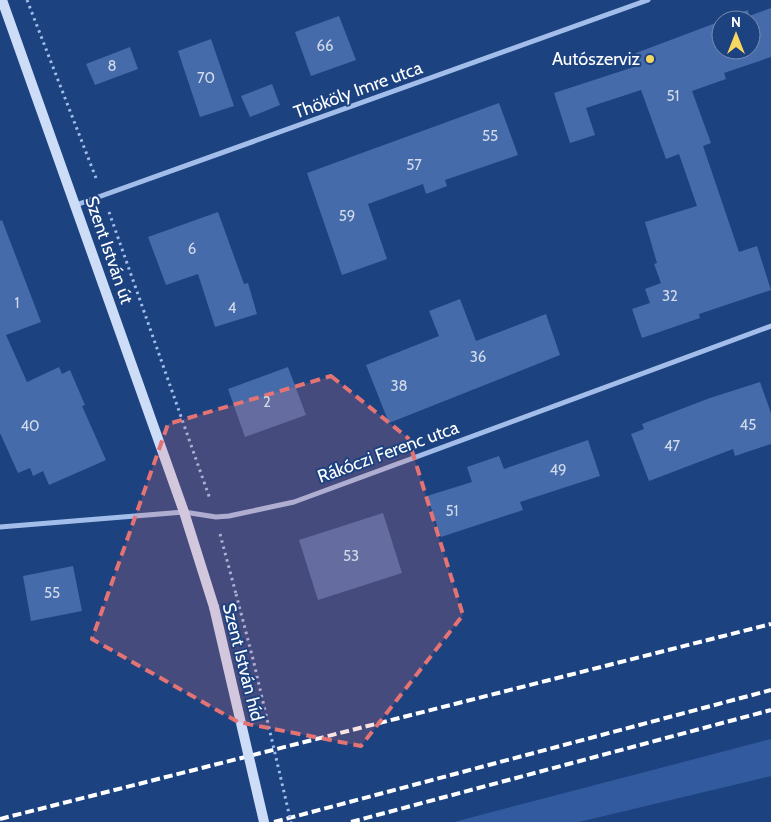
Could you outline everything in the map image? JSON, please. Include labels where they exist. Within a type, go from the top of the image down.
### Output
[{"type":"street","name":"Szent István út","points":[[2,0],[184,512]]},
{"type":"street","name":"Thököly Imre utca","points":[[76,205],[648,0]]},
{"type":"street","name":"Rákóczi Ferenc utca","points":[[0,527],[184,512],[216,518],[294,502],[771,326]]},
{"type":"street","name":"Szent István híd","points":[[184,512],[214,607],[264,822]]},
{"type":"path","points":[[27,0],[103,196],[216,518],[254,659],[291,822]]},
{"type":"highlighted area","points":[[331,376],[408,438],[463,615],[361,746],[238,722],[92,639],[168,424]]},
{"type":"shaded area","points":[[771,739],[771,776],[579,822],[454,822]]},
{"type":"building","points":[[771,8],[771,57],[724,73],[726,79],[692,91],[711,143],[703,146],[739,252],[757,246],[771,290],[699,314],[700,318],[642,338],[632,309],[650,303],[645,289],[661,283],[654,264],[657,263],[645,222],[697,206],[679,154],[666,159],[641,90],[586,108],[595,135],[570,143],[554,93],[640,65],[636,53],[711,25],[711,60],[761,60],[761,12]]},
{"type":"building","points":[[339,16],[356,60],[311,76],[295,32]]},
{"type":"building","points":[[211,39],[234,106],[200,117],[178,51]]},
{"type":"building","points":[[130,47],[138,69],[95,85],[86,64]]},
{"type":"building","points":[[272,84],[280,105],[250,117],[241,96]]},
{"type":"building","points":[[499,103],[518,155],[445,180],[447,186],[426,194],[423,184],[368,204],[387,259],[342,275],[307,173]]},
{"type":"building","points":[[218,212],[244,284],[248,283],[257,314],[215,327],[198,274],[166,285],[148,237]]},
{"type":"building","points":[[2,220],[41,322],[6,335],[27,382],[59,367],[62,374],[70,370],[85,405],[82,406],[106,460],[49,485],[43,471],[33,476],[30,468],[18,473],[0,433],[0,221]]},
{"type":"building","points":[[460,299],[476,341],[546,314],[560,355],[389,423],[366,365],[439,336],[429,311]]},
{"type":"building","points":[[288,367],[306,415],[245,437],[228,389]]},
{"type":"building","points":[[760,382],[771,413],[771,444],[735,456],[733,449],[649,481],[631,434],[644,429],[642,424],[710,398]]},
{"type":"building","points":[[588,440],[600,476],[520,502],[523,510],[441,537],[427,496],[472,482],[467,467],[499,456],[504,469]]},
{"type":"building","points":[[383,513],[402,573],[318,600],[299,540]]},
{"type":"building","points":[[73,566],[82,611],[31,621],[23,576]]},
{"type":"railway","points":[[0,819],[771,624]]},
{"type":"railway","points":[[274,822],[771,690]]},
{"type":"railway","points":[[351,822],[771,710]]},
{"type":"place","name":"Autószerviz","points":[[650,59]]}]
